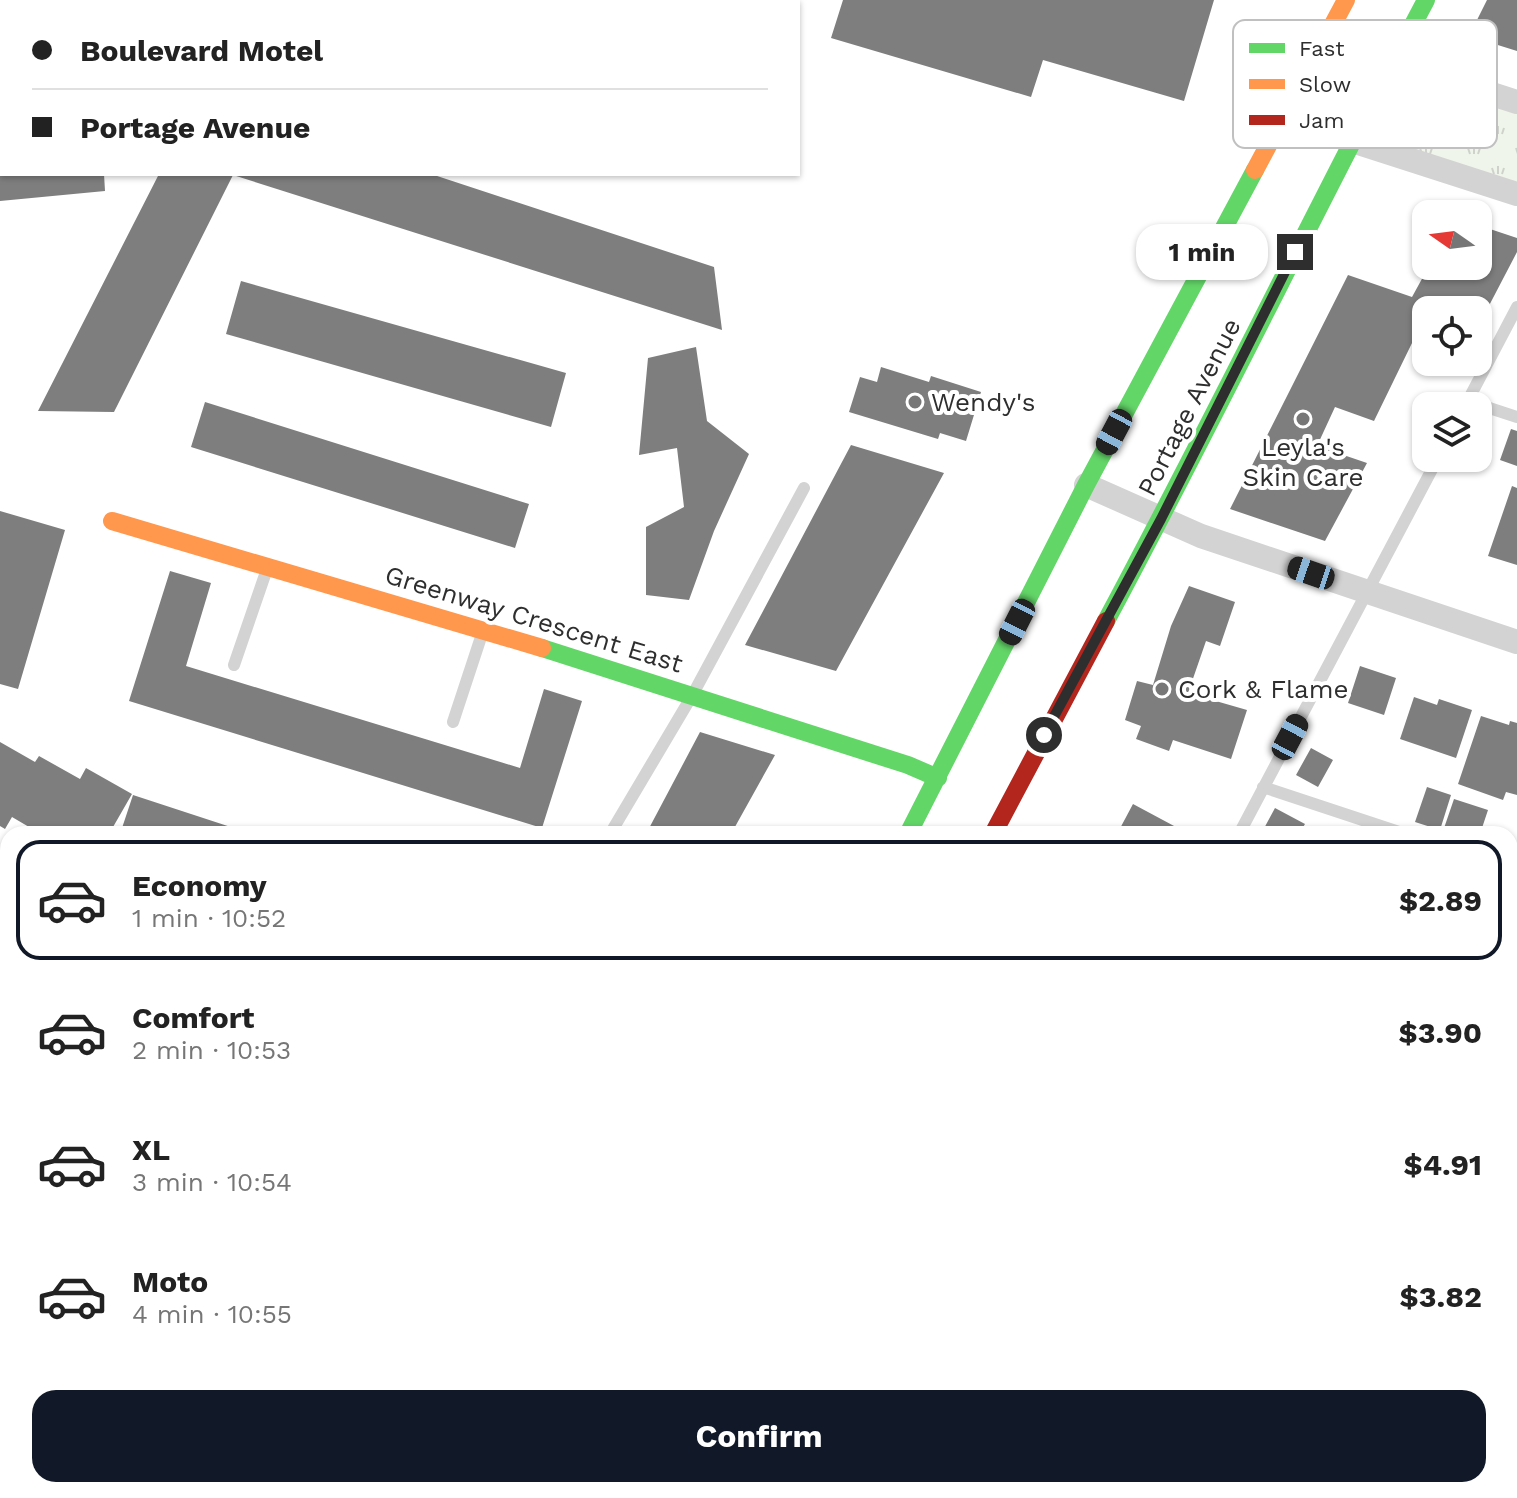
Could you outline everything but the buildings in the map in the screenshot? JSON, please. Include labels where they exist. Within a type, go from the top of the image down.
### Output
[{"type":"main road","name":"Portage Avenue","points":[[1336,20],[1346,0]]},
{"type":"main road","name":"Portage Avenue","points":[[1415,20],[1426,0]]},
{"type":"main road","name":"Portage Avenue","points":[[912,826],[1086,485],[1265,148]]},
{"type":"main road","name":"Portage Avenue","points":[[997,826],[1161,519],[1347,148]]},
{"type":"main road","name":"Greenway Crescent East","points":[[112,521],[693,694],[908,765],[938,778]]},
{"type":"street","points":[[1497,95],[1517,102]]},
{"type":"street","points":[[1373,148],[1517,194]]},
{"type":"street","points":[[1086,485],[1201,536],[1517,642]]},
{"type":"lane","points":[[1472,392],[1517,307]]},
{"type":"lane","points":[[1492,411],[1517,417]]},
{"type":"lane","points":[[1243,826],[1431,472]]},
{"type":"lane","points":[[615,826],[693,694],[804,488]]},
{"type":"lane","points":[[234,665],[268,566]]},
{"type":"lane","points":[[453,722],[483,630]]},
{"type":"lane","points":[[1263,787],[1381,826]]},
{"type":"green space","points":[[1497,95],[1517,102],[1517,194],[1373,148],[1497,148]]},
{"type":"traffic: fast","points":[[1416,20],[1426,0]]},
{"type":"traffic: fast","points":[[1106,621],[1349,148]]},
{"type":"traffic: fast","points":[[912,826],[1086,485],[1255,170]]},
{"type":"traffic: fast","points":[[542,648],[908,765],[938,778]]},
{"type":"traffic: slow","points":[[1335,20],[1346,0]]},
{"type":"traffic: slow","points":[[1255,170],[1267,148]]},
{"type":"traffic: slow","points":[[112,521],[542,648]]},
{"type":"traffic: jam","points":[[997,826],[1106,621]]},
{"type":"place","name":"Wendy's","points":[[915,402]]},
{"type":"place","name":"Leyla's Skin Care","points":[[1303,419]]},
{"type":"place","name":"Cork & Flame","points":[[1162,689]]},
{"type":"route","points":[[1044,735],[1161,519],[1295,252]]}]
